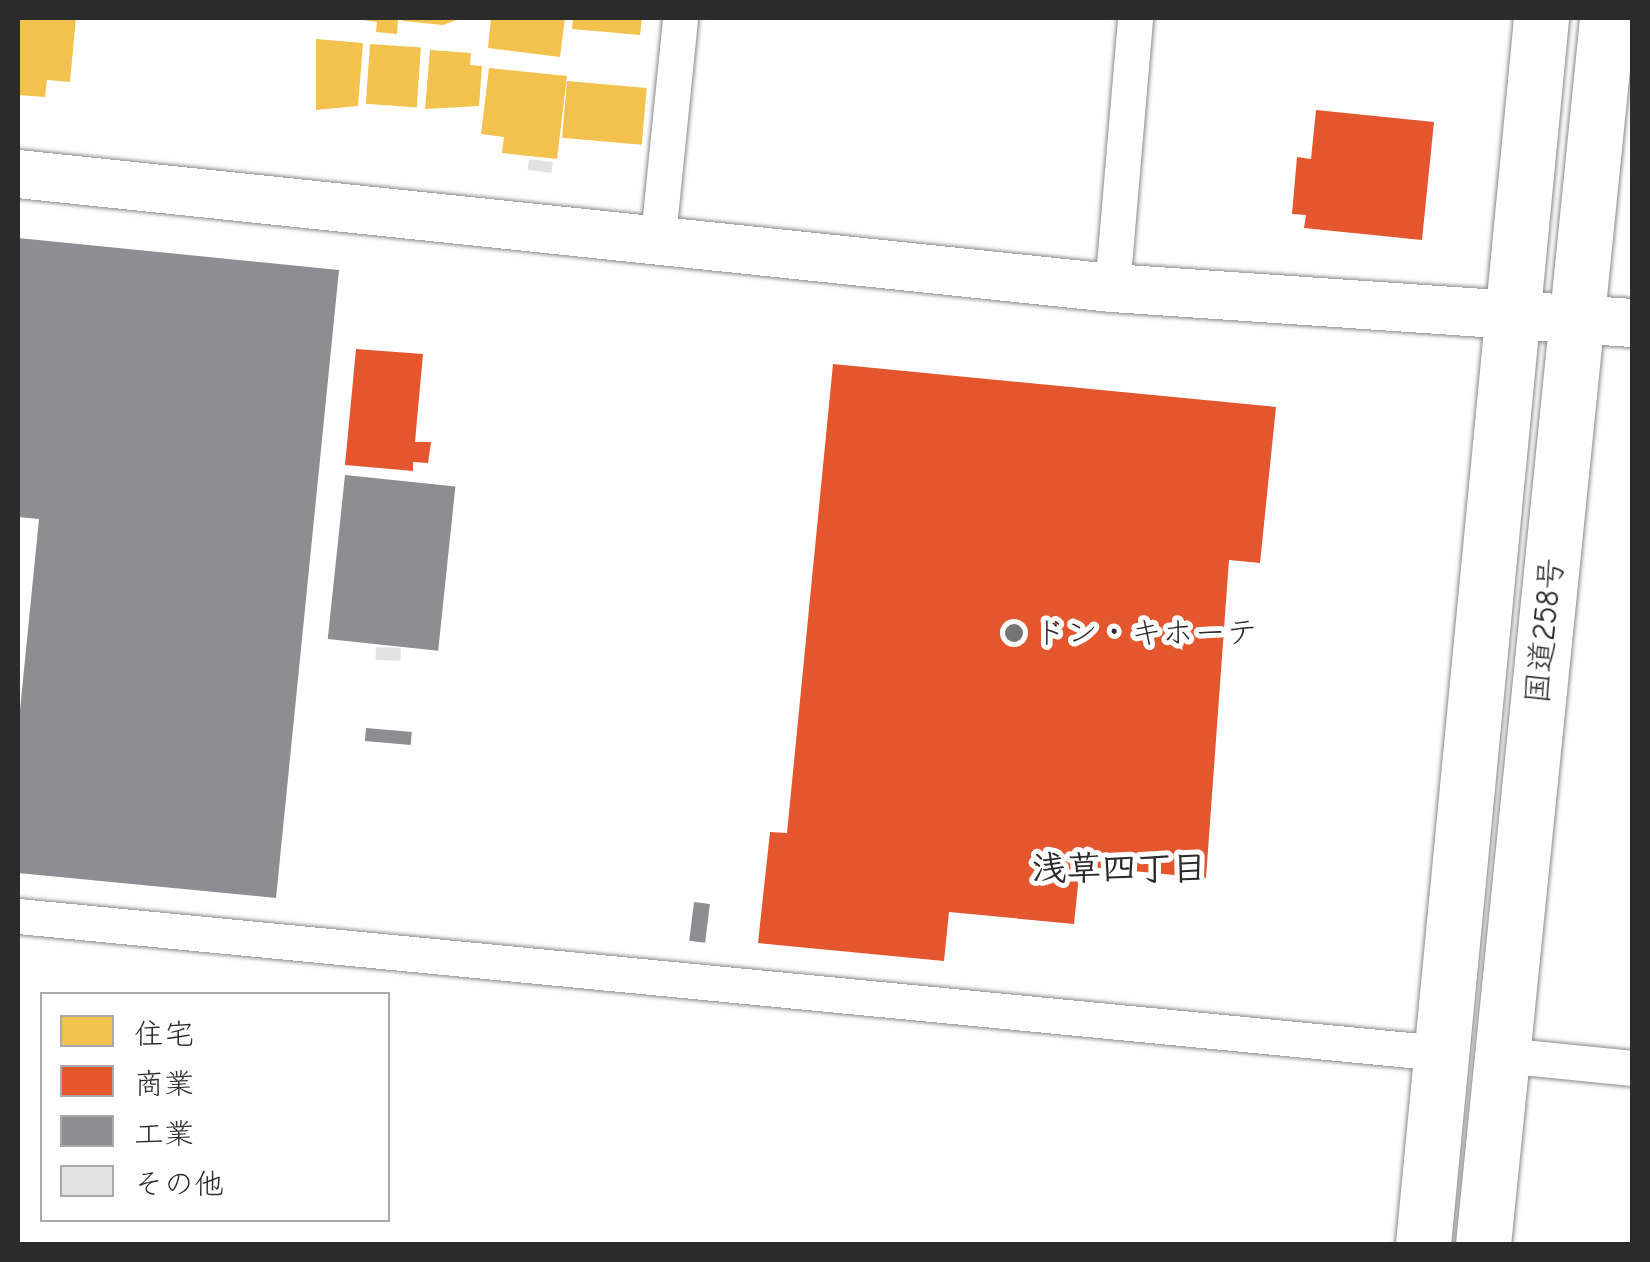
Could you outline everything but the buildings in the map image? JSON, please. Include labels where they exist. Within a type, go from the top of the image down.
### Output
[{"type":"highway","name":"国道258号","points":[[1423,1244],[1541,18]]},
{"type":"highway","name":"国道258号","points":[[1483,1244],[1607,18]]},
{"type":"street","points":[[658,236],[680,18]]},
{"type":"street","points":[[1112,288],[1135,18]]},
{"type":"street","points":[[18,174],[658,236],[1112,288],[1511,321],[1576,318],[1632,323]]},
{"type":"street","points":[[18,916],[1442,1052]]},
{"type":"street","points":[[1502,1055],[1632,1068]]},
{"type":"place","name":"ドン・キホーテ","points":[[1014,633]]},
{"type":"district","name":"浅草四丁目","points":[[1119,869]]}]
